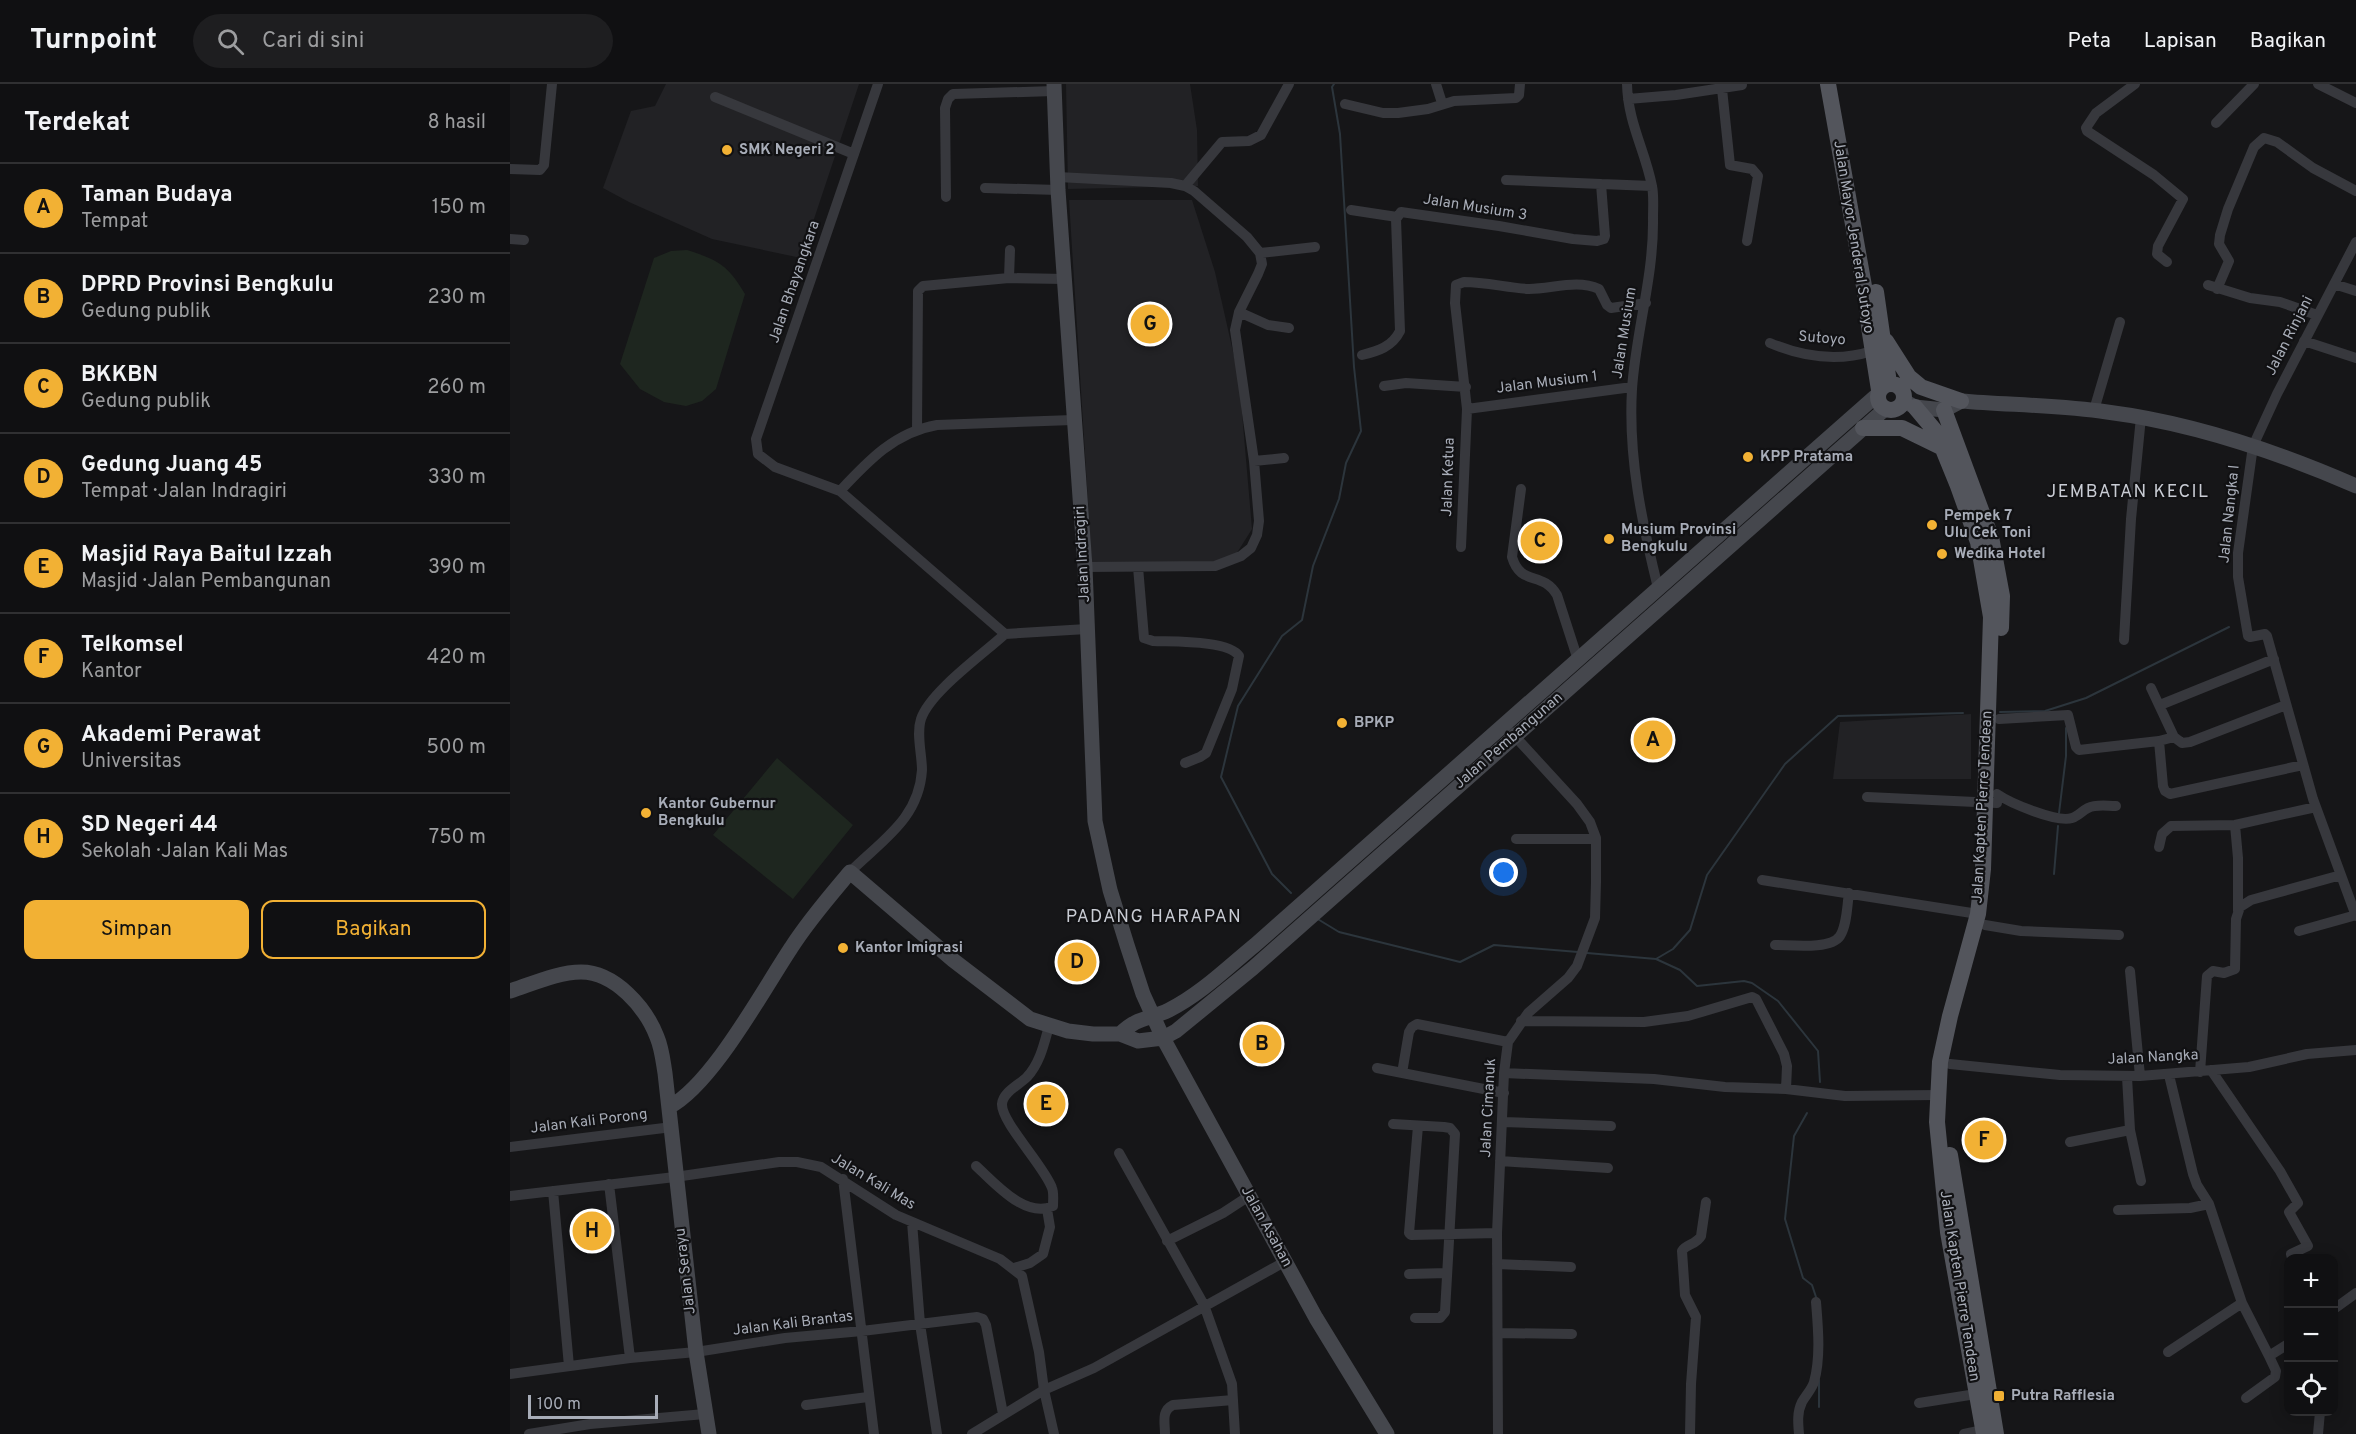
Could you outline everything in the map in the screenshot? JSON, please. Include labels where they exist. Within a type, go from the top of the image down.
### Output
[{"type":"main road","name":"Jalan Mayor Jenderal Sutoyo","points":[[1828,84],[1868,303],[1872,351],[1882,394]]},
{"type":"main road","name":"Jalan Mayor Jenderal Sutoyo","points":[[1839,84],[1883,336],[1882,394]]},
{"type":"main road","points":[[1883,336],[1909,377],[1921,387],[1961,401]]},
{"type":"main road","name":"Jalan Kapten Pierre Tendean","points":[[1882,394],[1900,387],[1909,404],[1936,432],[1978,542],[1989,596],[1993,877],[1947,1026],[1937,1095],[1938,1144],[1948,1232],[1968,1304],[1990,1432]]},
{"type":"main road","name":"Jalan Kapten Pierre Tendean","points":[[1944,410],[1991,537],[2000,578],[2002,596],[1999,719],[1993,800]]},
{"type":"main road","points":[[1863,428],[1902,428],[1941,447]]},
{"type":"main road","name":"Jalan Kapten Pierre Tendean","points":[[1981,920],[1950,1064],[1947,1102],[1951,1165],[1968,1304],[1976,1394],[1990,1432]]},
{"type":"street","points":[[510,169],[534,171],[540,170],[544,165],[552,84]]},
{"type":"street","name":"Jalan Bhayangkara","points":[[840,491],[775,467],[758,454],[756,440],[878,84]]},
{"type":"street","points":[[1185,186],[1222,142],[1249,141],[1261,135],[1289,84]]},
{"type":"street","points":[[1436,84],[1442,103]]},
{"type":"street","points":[[1345,104],[1383,113],[1398,113],[1428,109],[1442,103],[1516,98],[1519,95],[1520,84]]},
{"type":"street","name":"Jalan Musium","points":[[1627,84],[1628,99],[1652,186],[1652,261],[1632,387],[1635,467],[1643,525],[1658,588]]},
{"type":"street","points":[[2135,84],[2096,113],[2086,128],[2087,131],[2154,176],[2183,199],[2158,246],[2157,254],[2167,262]]},
{"type":"street","points":[[2216,123],[2254,84]]},
{"type":"street","points":[[2318,84],[2336,88],[2356,102]]},
{"type":"street","points":[[1628,99],[1742,85]]},
{"type":"street","points":[[946,197],[945,108],[948,99],[953,94],[1054,88]]},
{"type":"street","name":"Jalan Indragiri","points":[[1054,88],[1058,183],[1084,567],[1096,830],[1126,945],[1153,1016]]},
{"type":"street","points":[[1722,89],[1730,165],[1752,169],[1758,176],[1747,241]]},
{"type":"street","points":[[715,97],[854,154]]},
{"type":"street","points":[[2318,315],[2280,302],[2250,298],[2213,287],[2229,261],[2219,244],[2220,235],[2228,209],[2254,147],[2264,138],[2277,142],[2313,168],[2356,191]]},
{"type":"street","points":[[1506,180],[1652,186]]},
{"type":"street","points":[[985,188],[1058,183],[1171,183],[1185,186],[1194,191],[1247,237],[1260,253],[1262,264],[1239,312],[1235,330],[1254,461],[1259,520],[1257,535],[1251,548],[1241,556],[1215,566],[1084,567]]},
{"type":"street","name":"Jalan Musium 3","points":[[1397,217],[1401,212],[1405,212],[1556,237],[1597,241],[1604,239],[1605,236],[1601,184]]},
{"type":"street","points":[[1351,210],[1397,217],[1400,332],[1390,344],[1378,351],[1362,355]]},
{"type":"street","points":[[510,239],[524,240]]},
{"type":"street","name":"Jalan Rinjani","points":[[2253,446],[2356,242]]},
{"type":"street","points":[[1260,253],[1315,247]]},
{"type":"street","points":[[1009,278],[1010,250]]},
{"type":"street","points":[[917,430],[918,291],[923,286],[1009,278],[1065,279]]},
{"type":"street","name":"Jalan Ketua","points":[[1461,547],[1467,409],[1456,285],[1474,282],[1527,289],[1591,285],[1599,289],[1611,308],[1646,303]]},
{"type":"street","points":[[2334,284],[2356,291]]},
{"type":"street","points":[[1239,312],[1268,325],[1289,328]]},
{"type":"street","points":[[2094,410],[2120,322]]},
{"type":"street","points":[[2304,341],[2356,358]]},
{"type":"street","name":"Sutoyo","points":[[1770,343],[1802,354],[1845,358],[1872,351]]},
{"type":"street","points":[[1384,386],[1406,383],[1466,387]]},
{"type":"street","name":"Jalan Musium 1","points":[[1467,409],[1632,387]]},
{"type":"street","name":"Jalan Pembangunan","points":[[1120,1034],[1132,1022],[1169,1010],[1191,997],[1355,867],[1509,731],[1664,604],[1863,428],[1882,394]]},
{"type":"street","name":"Jalan Pembangunan","points":[[1509,731],[1578,660],[1882,394]]},
{"type":"street","points":[[1909,404],[1944,410],[1961,401],[2094,410],[2141,417],[2219,434],[2356,486]]},
{"type":"street","points":[[2124,640],[2131,519],[2141,417]]},
{"type":"street","points":[[1005,634],[840,491],[890,443],[917,430],[937,425],[1073,420]]},
{"type":"street","name":"Jalan Nangka I","points":[[2253,446],[2238,553],[2238,577],[2249,637],[2267,635],[2274,659]]},
{"type":"street","points":[[1254,461],[1284,458]]},
{"type":"street","points":[[1521,489],[1512,557],[1515,567],[1524,576],[1548,583],[1553,589],[1578,660]]},
{"type":"street","points":[[1138,567],[1144,639],[1212,645],[1234,650],[1239,656],[1232,689],[1206,753],[1185,763]]},
{"type":"street","points":[[1658,588],[1664,604]]},
{"type":"street","points":[[669,1107],[685,1096],[712,1066],[748,1017],[804,928],[850,872],[906,819],[915,804],[920,786],[922,768],[920,720],[926,708],[947,685],[1005,634],[1087,629]]},
{"type":"street","points":[[2160,705],[2274,659],[2316,807],[2356,915],[2299,931]]},
{"type":"street","points":[[2151,688],[2179,743],[2190,742],[2286,705]]},
{"type":"street","points":[[1999,719],[2068,714],[2076,747],[2079,750],[2159,741],[2174,737]]},
{"type":"street","name":"Jalan Cimanuk","points":[[1498,1434],[1497,1233],[1504,1073],[1508,1042],[1521,1021],[1568,978],[1577,966],[1587,943],[1596,907],[1596,839],[1590,822],[1577,804],[1509,731]]},
{"type":"street","points":[[2159,741],[2163,786],[2164,790],[2170,794],[2303,765]]},
{"type":"street","points":[[1867,797],[1993,800],[2065,819],[2090,807],[2115,806]]},
{"type":"street","points":[[2159,847],[2162,834],[2171,826],[2235,825],[2316,807]]},
{"type":"street","points":[[2200,1072],[2207,976],[2213,972],[2224,973],[2235,969],[2238,858],[2235,825]]},
{"type":"street","points":[[1516,839],[1596,839]]},
{"type":"street","name":"Jalan Pembangunan","points":[[1163,1038],[1253,968],[1355,867]]},
{"type":"street","points":[[850,872],[994,993],[1030,1018],[1049,1026],[1093,1034],[1120,1034],[1138,1041],[1163,1038]]},
{"type":"street","points":[[2238,911],[2244,902],[2341,875]]},
{"type":"street","points":[[1762,880],[1849,893],[1981,920],[2021,931],[2119,935]]},
{"type":"street","points":[[1775,945],[1819,945],[1837,939],[1842,932],[1849,893]]},
{"type":"street","points":[[2130,971],[2140,1076]]},
{"type":"street","name":"Jalan Serayu","points":[[510,990],[570,973],[582,972],[603,976],[636,1004],[657,1035],[672,1127],[675,1177],[696,1352],[709,1434]]},
{"type":"street","points":[[1521,1021],[1644,1022],[1688,1016],[1752,997],[1756,999],[1784,1054],[1787,1066],[1786,1089]]},
{"type":"street","name":"Jalan Asahan","points":[[1153,1016],[1316,1318],[1387,1434]]},
{"type":"street","points":[[1402,1072],[1409,1032],[1417,1024],[1508,1042]]},
{"type":"street","points":[[976,1166],[1023,1206],[1047,1209],[1053,1206],[1053,1190],[1047,1177],[1002,1109],[1004,1098],[1035,1066],[1049,1026]]},
{"type":"street","name":"Jalan Nangka","points":[[1950,1064],[2060,1075],[2127,1077],[2249,1067],[2307,1054],[2356,1050]]},
{"type":"street","points":[[1377,1068],[1504,1093]]},
{"type":"street","points":[[2211,1070],[2280,1171],[2298,1203],[2289,1212],[2308,1246],[2291,1254]]},
{"type":"street","points":[[1504,1073],[1654,1078],[1725,1087],[1786,1089],[1845,1096],[1937,1095]]},
{"type":"street","points":[[2169,1075],[2193,1174],[2209,1204],[2242,1304],[2276,1374],[2270,1382],[2246,1398]]},
{"type":"street","points":[[2127,1077],[2130,1131],[2141,1180]]},
{"type":"street","points":[[1503,1122],[1611,1126]]},
{"type":"street","points":[[1393,1124],[1450,1128],[1455,1134],[1444,1315],[1437,1318],[1415,1318]]},
{"type":"street","points":[[1418,1126],[1408,1230],[1411,1235],[1497,1233]]},
{"type":"street","name":"Jalan Kali Porong","points":[[510,1147],[672,1127]]},
{"type":"street","points":[[2070,1142],[2130,1131]]},
{"type":"street","points":[[1119,1153],[1204,1305],[1232,1384],[1235,1434]]},
{"type":"street","points":[[1500,1161],[1608,1168]]},
{"type":"street","name":"Jalan Kali Mas","points":[[510,1196],[675,1177],[778,1162],[821,1167],[896,1215],[972,1245],[1014,1268]]},
{"type":"street","points":[[843,1179],[874,1434]]},
{"type":"street","points":[[609,1184],[630,1358]]},
{"type":"street","points":[[553,1191],[569,1366]]},
{"type":"street","points":[[1167,1241],[1223,1213],[1249,1196]]},
{"type":"street","points":[[1690,1434],[1696,1317],[1686,1300],[1682,1251],[1701,1236],[1706,1202]]},
{"type":"street","points":[[2118,1210],[2190,1208],[2209,1204]]},
{"type":"street","points":[[1047,1209],[1050,1227],[1043,1254],[1030,1263],[1014,1268],[1022,1276],[1053,1434]]},
{"type":"street","points":[[912,1222],[920,1324],[937,1434]]},
{"type":"street","points":[[972,1434],[1044,1390],[1094,1368],[1286,1260]]},
{"type":"street","points":[[1497,1264],[1571,1267]]},
{"type":"street","points":[[1409,1274],[1447,1274]]},
{"type":"street","points":[[2335,1308],[2356,1293]]},
{"type":"street","points":[[1799,1434],[1798,1415],[1813,1385],[1816,1369],[1818,1337],[1816,1302]]},
{"type":"street","points":[[2168,1352],[2242,1304]]},
{"type":"street","name":"Jalan Kali Brantas","points":[[510,1374],[696,1352],[785,1338],[977,1317],[983,1319],[986,1325],[1003,1414]]},
{"type":"street","points":[[1498,1333],[1572,1334]]},
{"type":"street","points":[[2269,1356],[2284,1347]]},
{"type":"street","points":[[1919,1403],[1976,1394]]},
{"type":"street","points":[[806,1405],[868,1398]]},
{"type":"street","points":[[1165,1434],[1165,1412],[1173,1405],[1233,1400]]},
{"type":"street","points":[[529,1434],[590,1424],[705,1414]]},
{"type":"street","points":[[2318,1434],[2320,1416]]},
{"type":"street","points":[[993,1421],[994,1434]]},
{"type":"street","points":[[1964,1434],[1990,1432]]},
{"type":"shaded area","name":"SMK Negeri 2","points":[[666,84],[859,84],[801,258],[712,239],[603,188],[631,111],[655,106]]},
{"type":"shaded area","points":[[1066,84],[1190,84],[1197,130],[1198,186],[1068,189]]},
{"type":"shaded area","points":[[1069,200],[1192,200],[1215,272],[1239,378],[1252,529],[1230,564],[1092,565]]},
{"type":"shaded area","points":[[687,250],[721,265],[733,276],[745,294],[716,389],[702,401],[686,406],[664,402],[640,389],[620,364],[654,258],[671,251]]},
{"type":"shaded area","points":[[1971,714],[1971,779],[1833,779],[1840,722]]},
{"type":"shaded area","points":[[777,758],[853,825],[793,899],[713,835]]},
{"type":"waterway","points":[[1291,893],[1272,874],[1221,777],[1238,706],[1282,636],[1302,620],[1313,566],[1339,499],[1346,463],[1361,431],[1354,367],[1340,134],[1332,87],[1334,84]]},
{"type":"waterway","points":[[2000,712],[2045,711],[2086,698],[2229,627]]},
{"type":"waterway","points":[[1587,953],[1656,959],[1673,949],[1690,930],[1707,875],[1785,764],[1838,716],[1963,713]]},
{"type":"waterway","points":[[2059,813],[2066,756],[2066,728]]},
{"type":"waterway","points":[[2054,874],[2058,826]]},
{"type":"waterway","points":[[1316,918],[1339,932],[1460,962],[1494,945],[1578,952]]},
{"type":"waterway","points":[[1656,959],[1680,970],[1697,986],[1744,981],[1752,983],[1778,1001],[1818,1051],[1820,1082]]},
{"type":"waterway","points":[[1807,1113],[1794,1136],[1785,1219],[1803,1278],[1812,1285],[1817,1300]]},
{"type":"waterway","points":[[1819,1380],[1819,1407]]},
{"type":"place","name":"SMK Negeri 2","points":[[727,150]]},
{"type":"place","name":"Akademi Perawat","points":[[1150,324]]},
{"type":"place","name":"KPP Pratama","points":[[1748,457]]},
{"type":"place","name":"Pempek 7 Ulu Cek Toni","points":[[1932,525]]},
{"type":"place","name":"Musium Provinsi Bengkulu","points":[[1609,539]]},
{"type":"place","name":"BKKBN","points":[[1540,541]]},
{"type":"place","name":"Wedika Hotel","points":[[1942,554]]},
{"type":"place","name":"BPKP","points":[[1342,723]]},
{"type":"place","name":"Taman Budaya","points":[[1653,740]]},
{"type":"place","name":"Kantor Gubernur Bengkulu","points":[[646,813]]},
{"type":"place","name":"Kantor Imigrasi","points":[[843,948]]},
{"type":"place","name":"Gedung Juang 45","points":[[1077,962]]},
{"type":"place","name":"DPRD Provinsi Bengkulu","points":[[1262,1044]]},
{"type":"place","name":"Masjid Raya Baitul Izzah","points":[[1046,1104]]},
{"type":"place","name":"Telkomsel","points":[[1984,1140]]},
{"type":"place","name":"SD Negeri 44","points":[[592,1231]]},
{"type":"place","name":"Putra Rafflesia","points":[[1999,1396]]},
{"type":"district","name":"JEMBATAN KECIL","points":[[2128,492]]},
{"type":"district","name":"PADANG HARAPAN","points":[[1154,917]]}]
